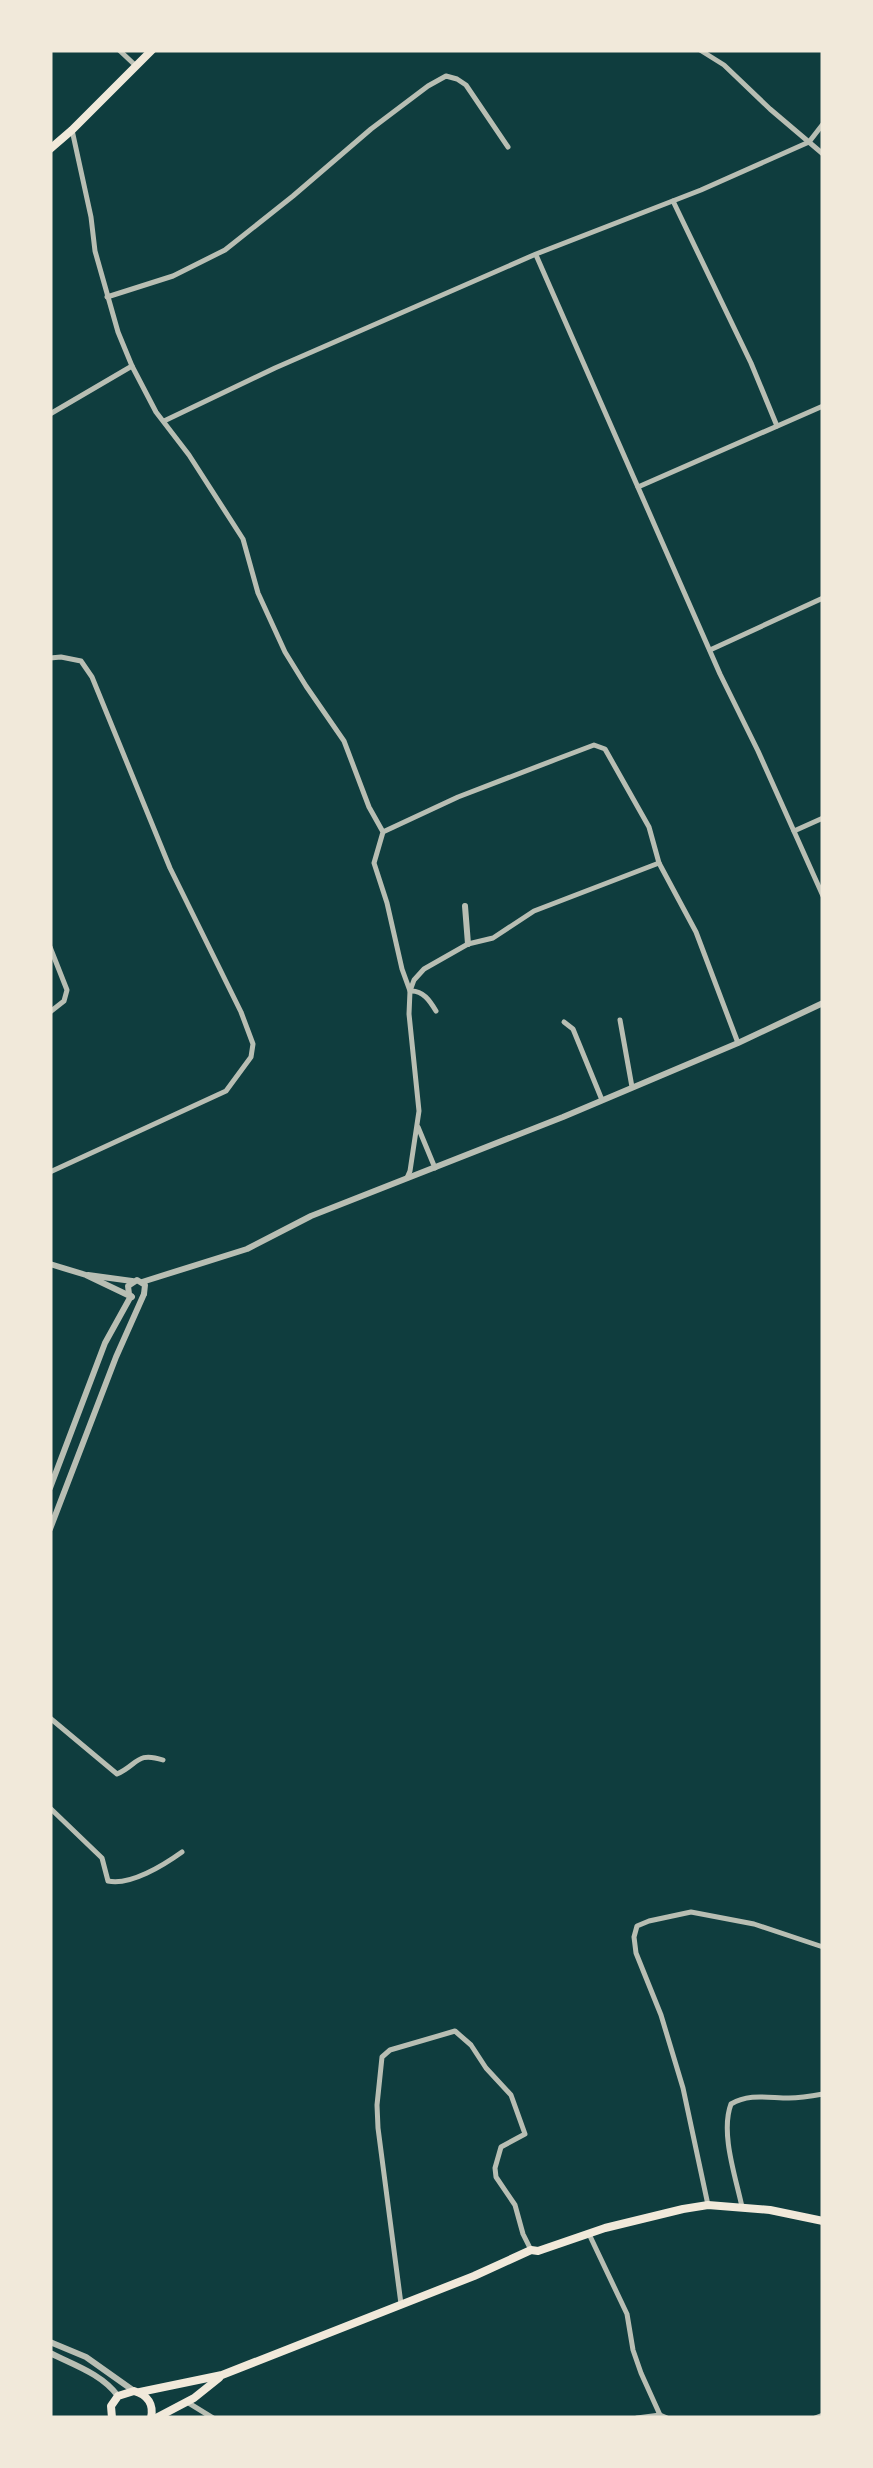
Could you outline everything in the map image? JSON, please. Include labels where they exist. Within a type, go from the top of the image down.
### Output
[{"type":"main road","points":[[50,149],[152,50]]},
{"type":"main road","points":[[112,2418],[112,2406],[118,2396],[222,2375],[531,2250],[708,2205],[770,2210],[823,2221]]},
{"type":"main road","points":[[137,2392],[150,2401],[154,2418],[186,2402],[222,2375]]},
{"type":"street","points":[[119,50],[135,65]]},
{"type":"street","points":[[700,50],[724,64],[823,154]]},
{"type":"street","points":[[108,297],[174,276],[225,250],[371,129],[446,76],[466,86],[508,148]]},
{"type":"street","points":[[164,421],[274,368],[536,254],[809,142],[823,124]]},
{"type":"street","points":[[72,130],[96,251],[118,332],[132,366],[156,412],[189,454],[244,539],[258,593],[286,652],[344,742],[368,806],[384,832]]},
{"type":"street","points":[[673,201],[778,426]]},
{"type":"street","points":[[536,254],[823,896]]},
{"type":"street","points":[[50,414],[132,366]]},
{"type":"street","points":[[638,486],[823,406]]},
{"type":"street","points":[[710,650],[823,598]]},
{"type":"street","points":[[50,658],[81,661],[92,677],[170,868],[253,1044],[251,1058],[226,1091],[50,1172]]},
{"type":"street","points":[[410,992],[374,863],[384,832],[458,796],[594,746],[605,749],[649,826],[660,863],[696,932],[738,1043]]},
{"type":"street","points":[[794,831],[823,818]]},
{"type":"street","points":[[406,1179],[419,1111],[408,1014],[414,980],[424,969],[468,944],[494,938],[534,911],[660,863]]},
{"type":"street","points":[[465,906],[468,944]]},
{"type":"street","points":[[50,947],[67,990],[64,1001],[50,1012]]},
{"type":"street","points":[[410,992],[426,996],[436,1010]]},
{"type":"street","points":[[50,1264],[86,1275],[142,1282],[247,1249],[311,1216],[602,1100],[823,1003]]},
{"type":"street","points":[[620,1020],[632,1087]]},
{"type":"street","points":[[564,1022],[573,1029],[602,1100]]},
{"type":"street","points":[[417,1125],[435,1169]]},
{"type":"street","points":[[86,1275],[138,1298],[144,1294]]},
{"type":"street","points":[[50,1488],[105,1344],[130,1295],[132,1281]]},
{"type":"street","points":[[50,1529],[144,1294],[142,1282]]},
{"type":"street","points":[[50,1718],[117,1774],[140,1757],[163,1760]]},
{"type":"street","points":[[50,1808],[102,1858],[108,1881],[117,1883],[164,1866],[182,1852]]},
{"type":"street","points":[[708,2205],[684,2088],[636,1953],[637,1926],[691,1912],[754,1924],[823,1947]]},
{"type":"street","points":[[401,2304],[377,2105],[382,2058],[390,2050],[455,2030],[511,2094],[524,2134],[501,2147],[496,2177],[516,2205],[531,2250]]},
{"type":"street","points":[[742,2208],[728,2139],[726,2120],[730,2104],[753,2096],[791,2098],[823,2094]]},
{"type":"street","points":[[589,2234],[627,2314],[641,2373],[664,2416],[637,2418]]},
{"type":"street","points":[[50,2342],[86,2358],[137,2392]]},
{"type":"street","points":[[50,2353],[92,2373],[118,2396]]},
{"type":"street","points":[[186,2402],[212,2418]]},
{"type":"street","points":[[815,2418],[823,2415]]}]
